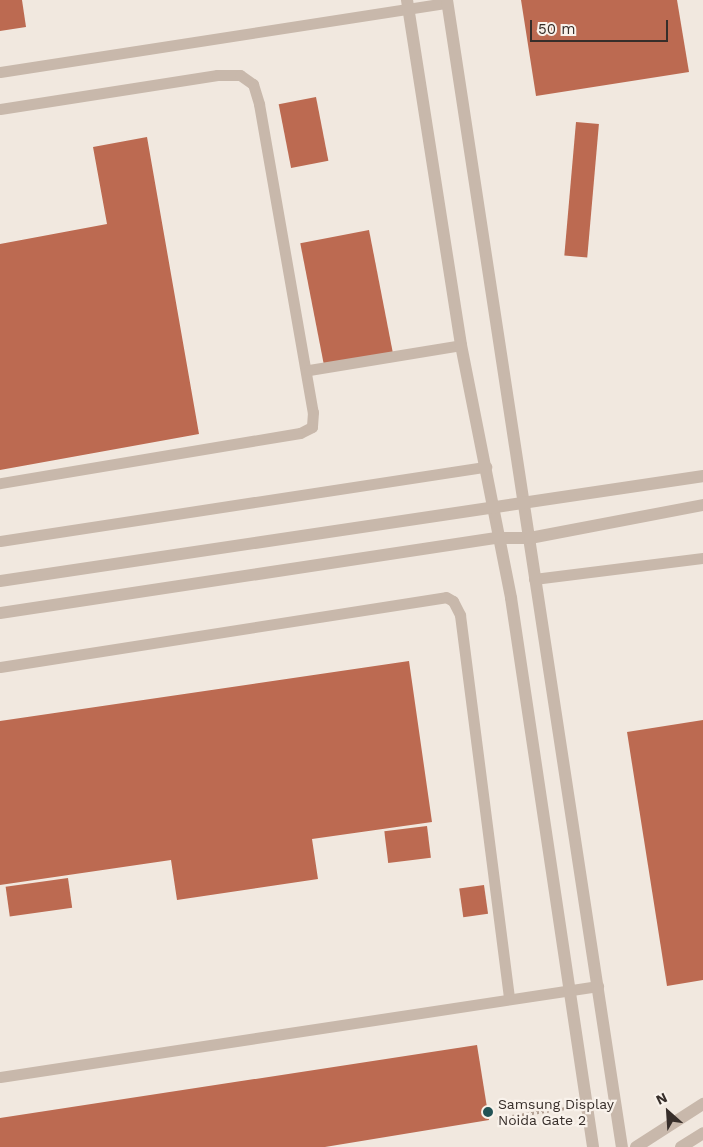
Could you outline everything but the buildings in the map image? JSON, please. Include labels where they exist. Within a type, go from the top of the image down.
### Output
[{"type":"street","points":[[447,1],[526,506],[534,579],[622,1147]]},
{"type":"street","points":[[407,4],[461,344],[486,467],[496,538],[512,608],[593,1147]]},
{"type":"street","points":[[0,582],[491,508],[526,506],[703,476]]},
{"type":"street","points":[[0,613],[496,538],[530,538],[703,506]]},
{"type":"street","points":[[636,1147],[703,1104]]},
{"type":"street","points":[[681,1147],[703,1133]]},
{"type":"lane","points":[[0,72],[407,4],[447,1]]},
{"type":"lane","points":[[0,109],[217,76],[240,75],[253,84],[309,370],[312,427],[300,433],[0,483]]},
{"type":"lane","points":[[309,370],[461,344]]},
{"type":"lane","points":[[0,541],[486,467]]},
{"type":"lane","points":[[534,579],[703,558]]},
{"type":"lane","points":[[0,667],[446,598],[453,602],[460,615],[509,999]]},
{"type":"lane","points":[[0,1077],[598,986]]},
{"type":"path","points":[[497,1118],[586,1105]]},
{"type":"place","name":"Samsung Display Noida Gate 2","points":[[488,1112]]}]
